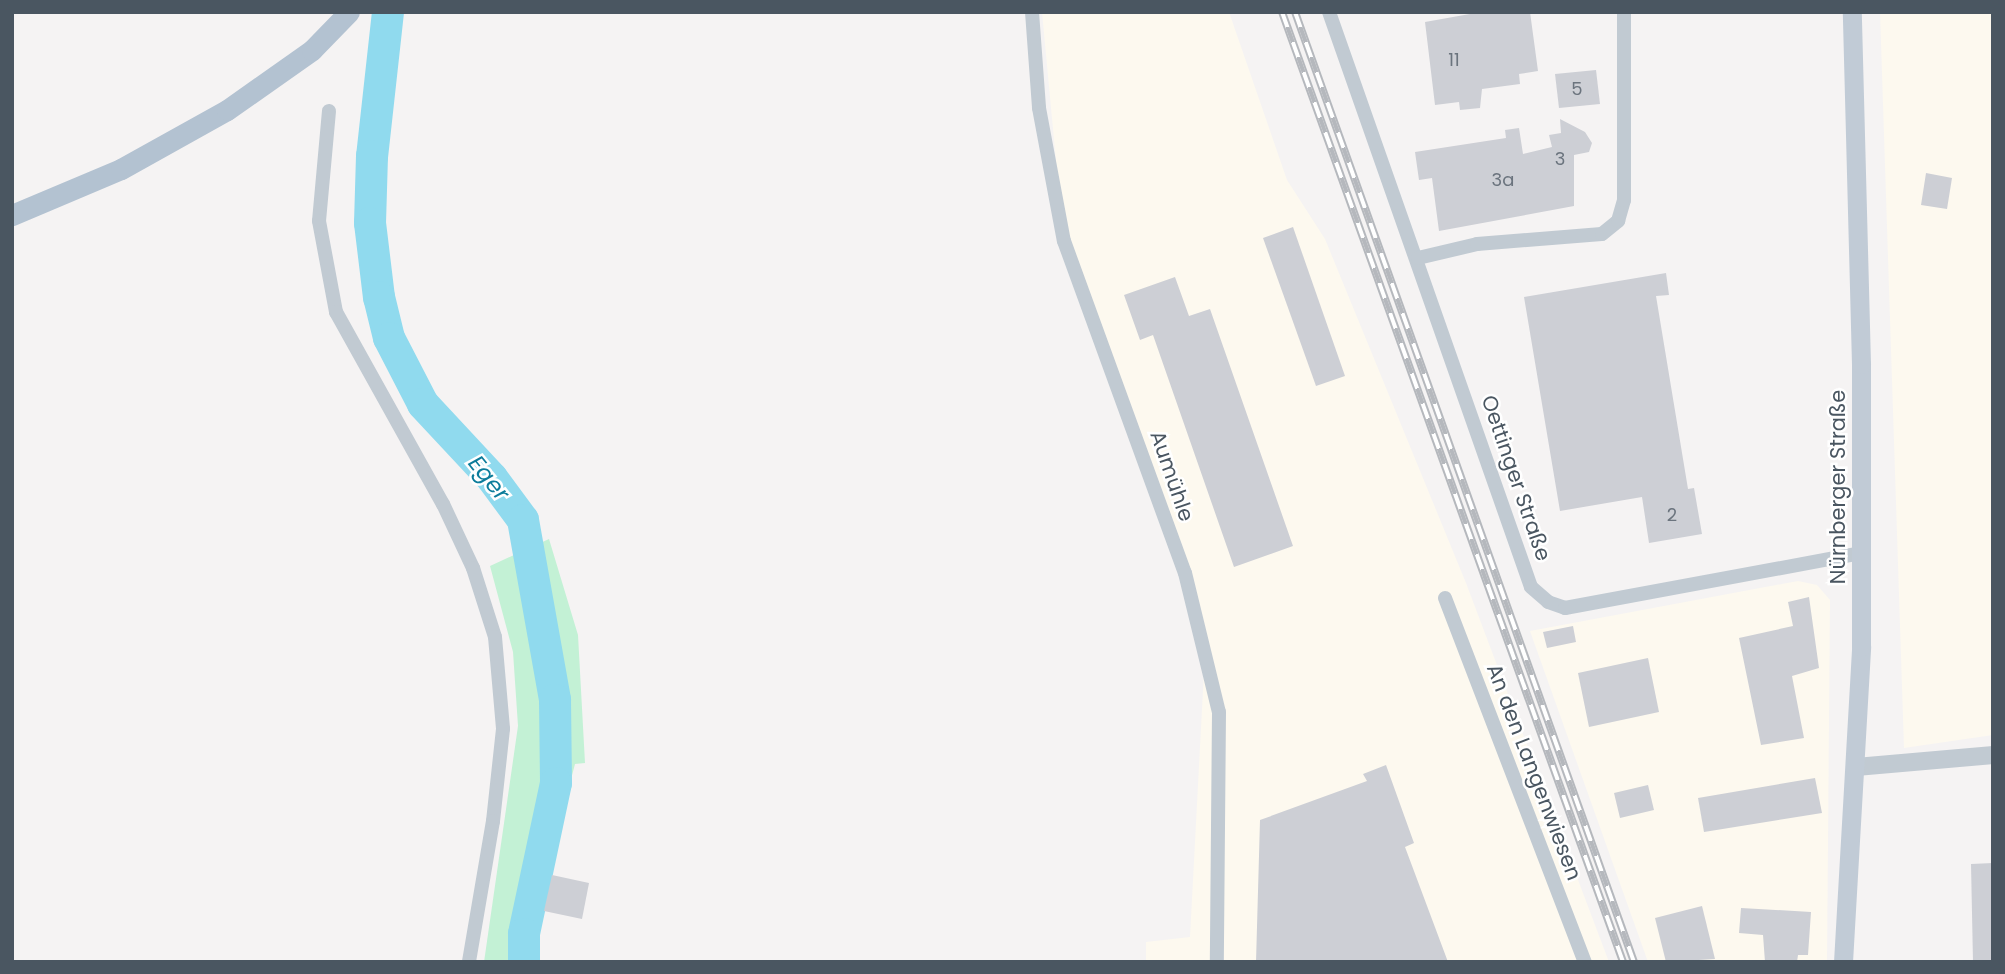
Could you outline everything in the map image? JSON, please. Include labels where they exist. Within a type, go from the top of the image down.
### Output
[{"type":"main road","name":"Nürnberger Straße","points":[[1843,962],[1856,767],[1862,553],[1852,12]]},
{"type":"main road","points":[[12,215],[121,169],[227,110],[312,50],[349,13]]},
{"type":"street","name":"Aumühle","points":[[1032,12],[1041,121],[1068,254],[1185,573],[1219,712],[1217,962]]},
{"type":"street","name":"Oettinger Straße","points":[[1329,12],[1418,258],[1531,587],[1548,602],[1565,608],[1862,553]]},
{"type":"street","points":[[1418,258],[1478,244],[1602,233],[1618,221],[1624,200],[1625,12]]},
{"type":"street","points":[[329,111],[319,221],[336,312],[443,504],[473,568],[495,637],[503,729],[493,821],[469,962]]},
{"type":"street","name":"An den Langenwiesen","points":[[1445,598],[1585,962]]},
{"type":"street","points":[[1856,767],[1993,755]]},
{"type":"shaded area","points":[[1042,12],[1229,12],[1287,180],[1325,239],[1466,583],[1609,962],[1146,962],[1146,942],[1190,937],[1206,633],[1062,225]]},
{"type":"shaded area","points":[[1880,12],[1993,12],[1993,735],[1904,748]]},
{"type":"shaded area","points":[[1798,581],[1817,585],[1830,600],[1827,962],[1648,962],[1530,631]]},
{"type":"green space","points":[[549,539],[578,635],[585,763],[575,764],[540,898],[540,962],[484,962],[518,726],[513,652],[490,566]]},
{"type":"building","points":[[1481,12],[1530,12],[1538,71],[1519,74],[1520,84],[1482,89],[1480,108],[1460,110],[1459,102],[1435,105],[1425,22]]},
{"type":"building","points":[[1596,70],[1600,104],[1559,108],[1555,74]]},
{"type":"building","points":[[1560,119],[1585,132],[1592,143],[1589,152],[1574,155],[1574,206],[1439,231],[1432,178],[1419,180],[1415,152],[1506,138],[1505,130],[1519,128],[1523,154],[1552,147],[1549,135],[1561,133]]},
{"type":"building","points":[[1926,173],[1952,178],[1947,209],[1921,205]]},
{"type":"building","points":[[1293,227],[1345,376],[1316,386],[1263,238]]},
{"type":"building","points":[[1666,273],[1669,295],[1656,296],[1688,489],[1694,488],[1702,534],[1649,543],[1642,497],[1560,511],[1524,297]]},
{"type":"building","points":[[1175,277],[1189,316],[1210,309],[1293,546],[1234,567],[1153,335],[1140,340],[1124,295]]},
{"type":"building","points":[[1809,597],[1819,668],[1792,676],[1804,738],[1761,745],[1739,638],[1793,626],[1788,602]]},
{"type":"building","points":[[1573,626],[1576,642],[1547,648],[1543,632]]},
{"type":"building","points":[[1648,658],[1659,712],[1589,727],[1578,673]]},
{"type":"building","points":[[1386,765],[1414,843],[1405,847],[1448,962],[1256,962],[1260,820],[1367,781],[1363,774]]},
{"type":"building","points":[[1815,778],[1822,813],[1704,832],[1698,798]]},
{"type":"building","points":[[1648,785],[1654,810],[1620,818],[1614,793]]},
{"type":"building","points":[[1993,863],[1993,962],[1973,962],[1971,864]]},
{"type":"building","points":[[552,875],[589,883],[582,919],[544,911]]},
{"type":"building","points":[[1702,906],[1715,959],[1666,962],[1655,918]]},
{"type":"building","points":[[1741,908],[1811,912],[1808,955],[1798,955],[1797,962],[1765,962],[1763,935],[1739,933]]},
{"type":"waterway","name":"Eger","points":[[388,12],[372,156],[370,223],[379,297],[389,338],[423,404],[492,478],[523,520],[555,700],[556,783],[524,934],[524,962]]},
{"type":"railway","points":[[1282,12],[1623,962]]},
{"type":"railway","points":[[1295,12],[1634,962]]}]
